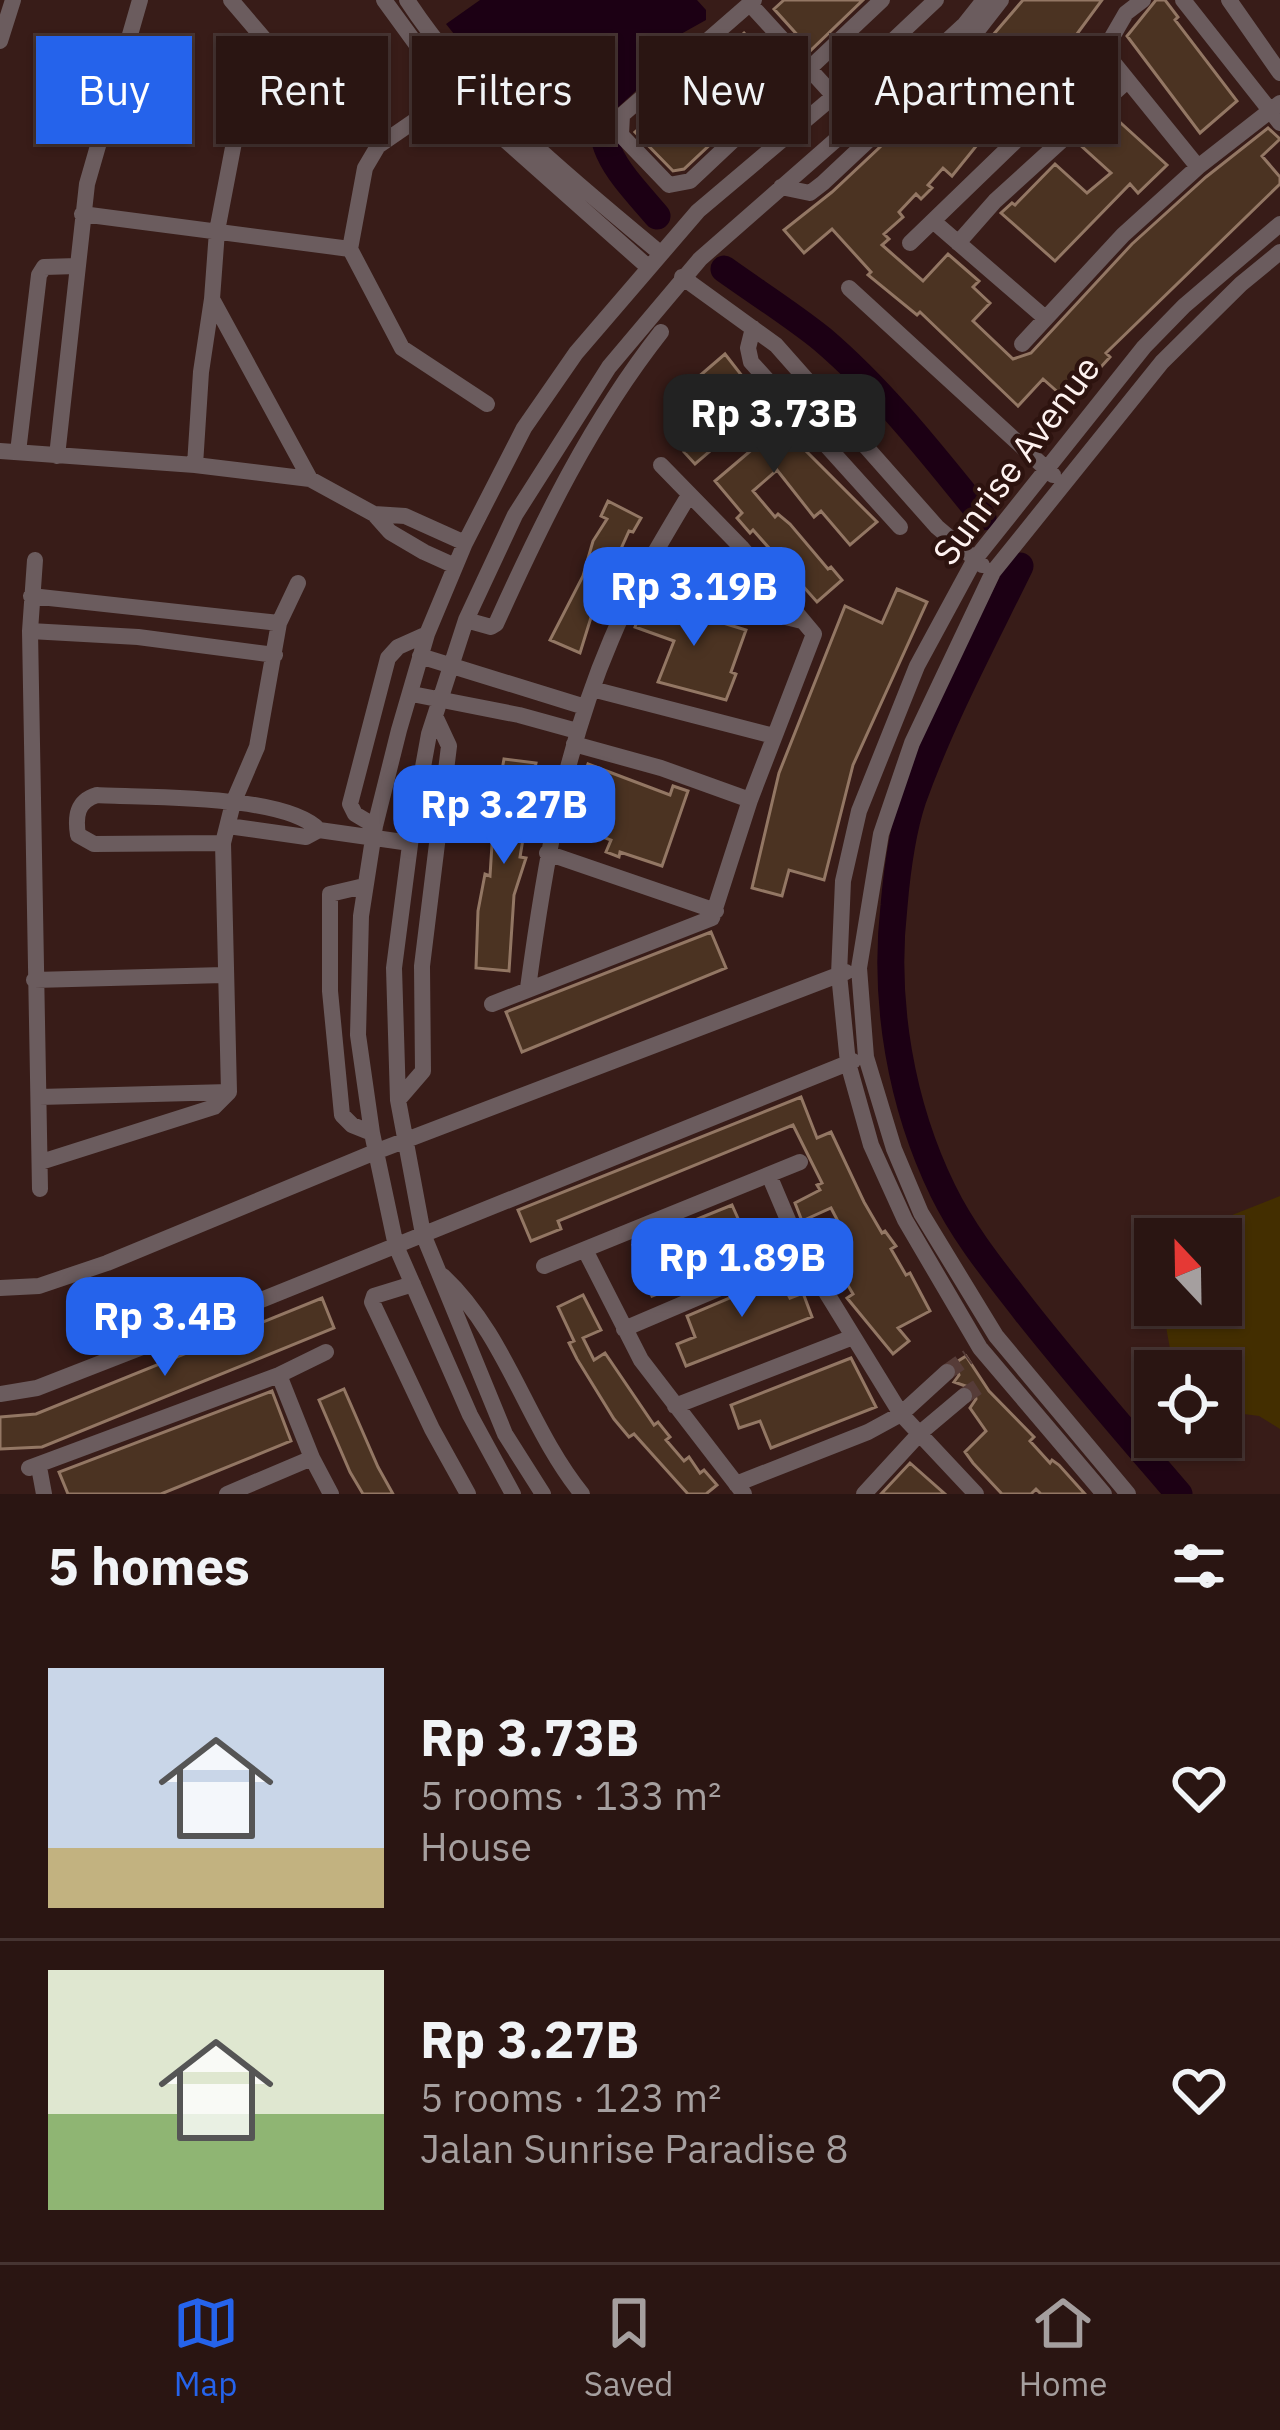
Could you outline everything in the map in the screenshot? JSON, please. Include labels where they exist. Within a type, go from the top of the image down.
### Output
[{"type":"street","points":[[0,41],[13,0]]},
{"type":"street","points":[[56,456],[82,214],[95,151],[140,0]]},
{"type":"street","points":[[231,0],[262,36]]},
{"type":"street","points":[[384,0],[451,92],[654,260]]},
{"type":"street","points":[[406,0],[466,81],[654,260]]},
{"type":"street","points":[[832,94],[810,67],[752,2],[632,104],[619,124],[621,135],[662,180],[675,187],[690,182],[810,67],[882,0]]},
{"type":"street","points":[[898,36],[936,0]]},
{"type":"street","points":[[543,1494],[505,1434],[423,1234],[398,1100],[394,968],[410,842],[438,708],[466,620],[514,514],[609,367],[682,277],[912,74],[984,0]]},
{"type":"street","points":[[781,187],[810,193],[823,183],[955,59],[1000,0]]},
{"type":"street","points":[[1113,36],[1126,13],[1143,0]]},
{"type":"street","points":[[1022,344],[1089,268],[1198,167],[1277,113],[1183,0]]},
{"type":"street","points":[[1229,0],[1280,73]]},
{"type":"street","points":[[1118,69],[1198,167]]},
{"type":"street","points":[[958,243],[995,201],[1127,81]]},
{"type":"street","points":[[513,1494],[470,1415],[396,1246],[374,1142],[358,1035],[364,886],[374,832],[427,634],[465,542],[524,428],[576,353],[698,211],[832,98]]},
{"type":"street","points":[[412,123],[378,146],[364,168],[350,249],[402,348],[487,404]]},
{"type":"street","points":[[196,465],[217,230],[234,144]]},
{"type":"street","points":[[910,243],[1010,144]]},
{"type":"street","points":[[690,182],[698,211]]},
{"type":"street","points":[[82,214],[350,249]]},
{"type":"street","points":[[933,221],[1044,317]]},
{"type":"street","name":"Sunrise Avenue","points":[[1103,1494],[974,1353],[871,1145],[848,1063],[839,974],[842,881],[859,811],[917,666],[975,559],[1144,347],[1280,224]]},
{"type":"street","name":"Sunrise Avenue","points":[[1128,1494],[996,1336],[921,1213],[894,1149],[866,1057],[859,968],[881,834],[893,797],[912,742],[993,572],[1162,362],[1280,252]]},
{"type":"street","points":[[77,266],[52,265],[39,275],[9,451],[310,479],[374,514],[390,532],[455,566]]},
{"type":"street","points":[[682,277],[789,358],[937,527],[993,572]]},
{"type":"street","points":[[849,288],[1063,484]]},
{"type":"street","points":[[212,299],[310,479]]},
{"type":"street","points":[[753,328],[748,348],[751,362],[900,526]]},
{"type":"street","points":[[466,620],[490,627],[496,624],[549,506],[633,367],[661,332]]},
{"type":"street","points":[[491,1004],[708,921],[716,911],[750,800],[814,634],[741,547],[662,465]]},
{"type":"street","points":[[529,988],[547,853],[585,707],[640,580],[689,495]]},
{"type":"street","points":[[374,514],[405,516],[465,542]]},
{"type":"street","points":[[35,560],[30,631],[40,1189]]},
{"type":"street","points":[[640,580],[803,621]]},
{"type":"street","points":[[41,1162],[214,1107],[229,1092],[224,975],[226,834],[233,802],[256,747],[279,623],[298,583]]},
{"type":"street","points":[[31,596],[279,623]]},
{"type":"street","points":[[30,631],[138,637],[275,655]]},
{"type":"street","points":[[374,832],[350,804],[382,679],[393,653],[427,634]]},
{"type":"street","points":[[420,656],[585,707]]},
{"type":"street","points":[[592,689],[774,736]]},
{"type":"street","points":[[412,694],[438,708],[576,738],[750,800]]},
{"type":"street","points":[[398,1100],[423,1071],[422,966],[449,746],[438,708]]},
{"type":"street","points":[[319,830],[307,818],[233,802],[97,795],[77,811],[78,835],[94,844],[226,834],[306,836],[319,830],[374,832],[410,842]]},
{"type":"street","points":[[277,833],[280,810]]},
{"type":"street","points":[[547,853],[716,911]]},
{"type":"street","points":[[364,886],[330,894],[329,970],[342,1115],[374,1142]]},
{"type":"street","points":[[0,1288],[39,1286],[107,1263],[374,1142],[406,1142],[859,968]]},
{"type":"street","points":[[34,980],[224,975]]},
{"type":"street","points":[[0,1394],[37,1388],[866,1057]]},
{"type":"street","points":[[39,1096],[229,1092]]},
{"type":"street","points":[[544,1266],[800,1162]]},
{"type":"street","points":[[769,1175],[802,1253],[901,1414],[976,1494]]},
{"type":"street","points":[[584,1250],[641,1360],[740,1489],[901,1414],[947,1372]]},
{"type":"street","points":[[624,1329],[802,1253]]},
{"type":"street","points":[[437,1271],[486,1326],[559,1465],[582,1494]]},
{"type":"street","points":[[413,1284],[374,1296],[372,1302],[468,1494]]},
{"type":"street","points":[[974,1353],[996,1336]]},
{"type":"street","points":[[675,1406],[853,1337]]},
{"type":"street","points":[[44,1494],[34,1468],[279,1375],[326,1352]]},
{"type":"street","points":[[992,1378],[1016,1360]]},
{"type":"street","points":[[279,1375],[331,1494]]},
{"type":"street","points":[[864,1494],[920,1433],[964,1396]]},
{"type":"street","points":[[227,1494],[312,1458]]},
{"type":"shaded area","points":[[480,0],[697,0],[706,10],[706,20],[677,36],[639,36],[639,88],[615,110],[615,36],[454,36],[446,24]]},
{"type":"shaded area","points":[[1280,1196],[1280,1429],[1259,1416],[1242,1414],[1242,1350],[1170,1350],[1166,1326],[1242,1326],[1242,1218],[1225,1218]]},
{"type":"building","points":[[784,0],[863,0],[811,50],[808,36],[798,36],[774,9]]},
{"type":"building","points":[[1023,0],[1102,0],[1075,36],[993,35]]},
{"type":"building","points":[[1156,0],[1165,0],[1237,101],[1200,133],[1127,36]]},
{"type":"building","points":[[1118,120],[1167,165],[1138,193],[1130,184],[1055,261],[1001,213],[1055,164],[1087,193],[1111,173],[1079,144],[1118,144]]},
{"type":"building","points":[[1268,128],[1280,139],[1262,156],[1280,177],[1280,184],[1106,353],[1110,357],[1069,402],[1043,379],[1018,406],[920,312],[917,315],[868,275],[871,272],[832,229],[804,253],[784,230],[883,144],[978,144],[952,176],[943,168],[921,199],[916,194],[899,212],[903,217],[884,234],[889,239],[882,245],[923,281],[948,254],[979,281],[973,287],[990,303],[973,321],[1013,359],[1031,353],[1132,244],[1206,177]]},
{"type":"building","points":[[647,144],[711,144],[684,169],[673,171]]},
{"type":"building","points":[[725,354],[781,426],[877,522],[850,545],[821,511],[814,517],[777,470],[753,491],[842,580],[817,602],[737,518],[742,513],[715,481],[755,447],[738,427],[695,464],[684,452],[720,421],[689,385]]},
{"type":"building","points":[[608,501],[641,518],[633,532],[629,531],[580,653],[550,640],[607,519],[601,516]]},
{"type":"building","points":[[897,589],[927,602],[853,765],[824,880],[789,870],[782,896],[752,888],[779,773],[845,606],[882,623]]},
{"type":"building","points":[[645,599],[746,630],[726,700],[658,682],[674,641],[635,627]]},
{"type":"building","points":[[504,759],[536,763],[523,821],[520,857],[526,858],[514,895],[509,971],[476,968],[478,911],[485,874],[490,876]]},
{"type":"building","points":[[588,764],[670,795],[673,786],[688,791],[662,866],[606,852],[611,840],[573,826],[585,794],[578,792]]},
{"type":"building","points":[[711,932],[726,968],[522,1052],[506,1012]]},
{"type":"building","points":[[801,1097],[817,1138],[831,1132],[864,1202],[882,1233],[896,1246],[891,1249],[930,1311],[898,1328],[909,1341],[893,1354],[847,1298],[853,1294],[833,1260],[825,1265],[813,1245],[841,1227],[831,1208],[802,1221],[795,1203],[820,1190],[817,1185],[822,1183],[793,1125],[558,1221],[561,1229],[531,1241],[518,1210]]},
{"type":"building","points":[[732,1205],[756,1259],[678,1292],[676,1287],[652,1296],[633,1245]]},
{"type":"building","points":[[779,1277],[790,1298],[803,1293],[812,1317],[686,1366],[677,1344],[695,1337],[687,1316]]},
{"type":"building","points":[[583,1295],[601,1330],[583,1338],[594,1360],[605,1353],[654,1425],[658,1422],[670,1437],[666,1440],[684,1461],[689,1457],[717,1485],[706,1494],[688,1494],[634,1434],[629,1437],[614,1419],[569,1343],[574,1341],[558,1307]]},
{"type":"building","points":[[322,1298],[334,1328],[42,1447],[0,1449],[0,1417],[36,1414]]},
{"type":"building","points":[[966,1356],[989,1391],[1034,1437],[1030,1441],[1085,1494],[1041,1494],[1036,1489],[1031,1494],[1002,1494],[973,1463],[965,1452],[986,1431],[970,1408],[976,1399],[974,1389],[954,1382],[959,1375],[955,1363]]},
{"type":"building","points":[[851,1358],[876,1407],[771,1448],[760,1421],[739,1428],[731,1405]]},
{"type":"building","points":[[344,1389],[393,1494],[363,1494],[350,1472],[319,1400]]},
{"type":"building","points":[[272,1391],[291,1441],[161,1494],[68,1494],[59,1472]]},
{"type":"building","points":[[910,1463],[945,1494],[881,1494]]},
{"type":"waterway","points":[[606,144],[657,216]]},
{"type":"waterway","points":[[724,269],[810,330],[866,380],[983,517]]},
{"type":"waterway","points":[[1020,566],[937,739],[906,825],[891,942],[899,1052],[928,1158],[961,1223],[1045,1335],[1179,1494]]},
{"type":"tunnel","points":[[947,1372],[968,1357]]},
{"type":"tunnel","points":[[964,1396],[984,1383]]}]
